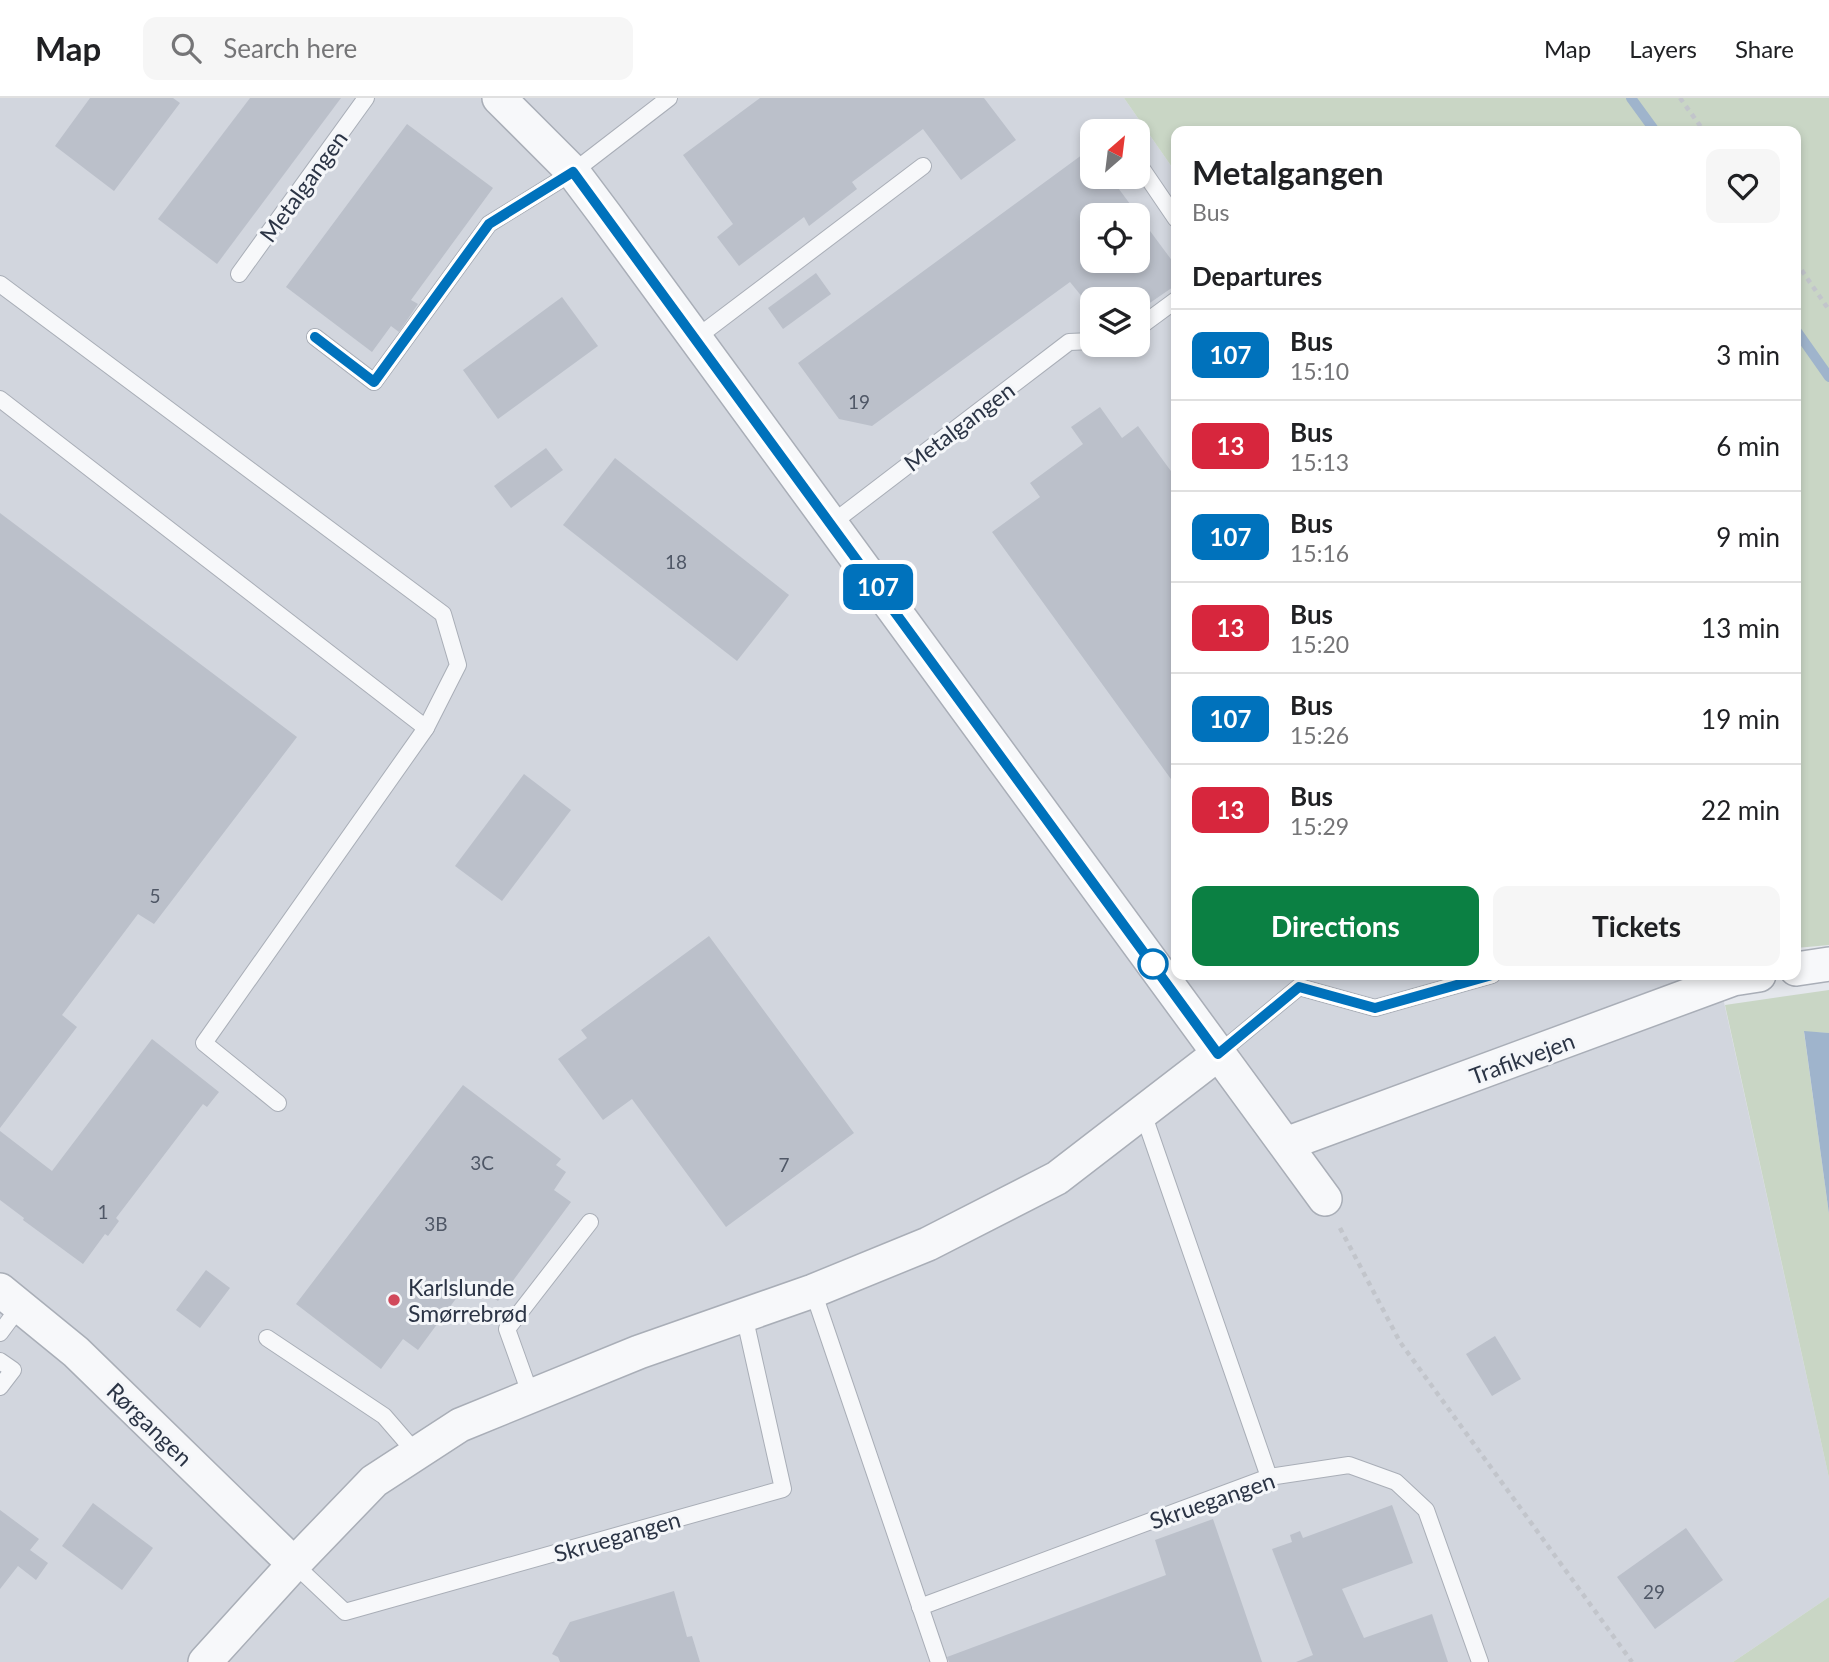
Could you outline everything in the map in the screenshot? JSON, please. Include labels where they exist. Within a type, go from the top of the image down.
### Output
[{"type":"street","points":[[499,98],[573,172],[1325,1199]]},
{"type":"street","points":[[1801,968],[1829,964]]},
{"type":"street","name":"Trafikvejen","points":[[1286,1144],[1730,980]]},
{"type":"street","points":[[205,1662],[374,1481],[460,1425],[639,1352],[813,1291],[928,1244],[1057,1178],[1218,1054]]},
{"type":"street","name":"Rørgangen","points":[[10,1298],[76,1352],[294,1564]]},
{"type":"lane","name":"Metalgangen","points":[[239,274],[366,98]]},
{"type":"lane","points":[[315,337],[374,382],[489,224],[573,172],[668,98]]},
{"type":"lane","points":[[696,338],[923,166]]},
{"type":"lane","points":[[1150,181],[1171,212]]},
{"type":"lane","points":[[0,284],[443,614],[458,665],[426,728],[204,1043],[278,1103]]},
{"type":"lane","points":[[1150,319],[1171,304]]},
{"type":"lane","name":"Metalgangen","points":[[831,524],[1069,342],[1080,342]]},
{"type":"lane","points":[[0,399],[426,728]]},
{"type":"lane","points":[[1218,1054],[1299,987],[1375,1008],[1474,980]]},
{"type":"lane","points":[[1143,1113],[1269,1477]]},
{"type":"lane","points":[[531,1396],[507,1329],[590,1222]]},
{"type":"lane","points":[[813,1291],[939,1662]]},
{"type":"lane","points":[[0,1333],[10,1298]]},
{"type":"lane","name":"Skruegangen","points":[[294,1564],[345,1612],[783,1489],[744,1315]]},
{"type":"lane","points":[[267,1338],[384,1416],[416,1453]]},
{"type":"lane","points":[[0,1361],[13,1370],[0,1387]]},
{"type":"lane","name":"Skruegangen","points":[[920,1607],[1269,1477],[1349,1465],[1396,1482],[1426,1510],[1480,1662]]},
{"type":"path","points":[[1680,98],[1700,126]]},
{"type":"path","points":[[1801,269],[1829,310]]},
{"type":"path","points":[[1325,1199],[1400,1342],[1632,1662]]},
{"type":"shaded area","points":[[0,98],[1124,98],[1139,119],[1080,119],[1080,189],[1150,189],[1150,136],[1171,166],[1171,980],[1719,980],[1829,1478],[1829,1597],[1733,1662],[0,1662]]},
{"type":"green space","points":[[1124,98],[1829,98],[1829,945],[1801,948],[1801,126],[1171,126],[1171,166],[1150,136],[1150,119],[1139,119]]},
{"type":"green space","points":[[1829,990],[1829,1033],[1804,1032],[1829,1214],[1829,1478],[1725,1005]]},
{"type":"green space","points":[[1829,1597],[1829,1662],[1733,1662]]},
{"type":"water","points":[[1804,1031],[1829,1033],[1829,1214]]},
{"type":"building","points":[[90,98],[173,98],[180,103],[114,191],[55,146]]},
{"type":"building","points":[[250,98],[341,98],[217,264],[158,219]]},
{"type":"building","points":[[760,98],[984,98],[1016,140],[961,180],[923,129],[852,182],[857,189],[809,226],[804,217],[739,266],[717,237],[733,224],[683,155]]},
{"type":"building","points":[[407,124],[493,188],[411,300],[418,304],[399,332],[391,326],[372,352],[286,287]]},
{"type":"building","points":[[1080,156],[1080,189],[1119,189],[1129,203],[1080,203],[1080,273],[1150,273],[1150,231],[1171,259],[1171,288],[1150,303],[1150,287],[1080,287],[1080,294],[1070,282],[872,426],[839,419],[798,363]]},
{"type":"building","points":[[816,273],[831,294],[783,329],[768,308]]},
{"type":"building","points":[[562,297],[598,346],[498,419],[463,370]]},
{"type":"building","points":[[1100,407],[1122,438],[1138,426],[1171,471],[1171,779],[992,532],[1040,497],[1030,483],[1083,444],[1071,427]]},
{"type":"building","points":[[546,448],[563,470],[511,508],[494,486]]},
{"type":"building","points":[[615,458],[789,595],[737,661],[563,525]]},
{"type":"building","points":[[0,513],[297,737],[154,924],[138,914],[62,1015],[77,1027],[0,1128]]},
{"type":"building","points":[[524,774],[571,810],[502,901],[455,866]]},
{"type":"building","points":[[709,936],[854,1133],[726,1227],[632,1099],[603,1120],[558,1059],[587,1038],[581,1030]]},
{"type":"building","points":[[152,1039],[219,1092],[207,1107],[203,1104],[116,1218],[119,1221],[108,1236],[105,1234],[83,1264],[0,1200],[0,1131],[52,1171]]},
{"type":"building","points":[[463,1085],[561,1159],[556,1165],[566,1172],[554,1190],[571,1202],[498,1301],[469,1281],[418,1350],[403,1339],[381,1369],[296,1304]]},
{"type":"building","points":[[206,1270],[230,1288],[200,1328],[176,1310]]},
{"type":"building","points":[[1495,1336],[1521,1379],[1492,1396],[1466,1354]]},
{"type":"building","points":[[93,1503],[153,1548],[122,1590],[62,1546]]},
{"type":"building","points":[[1392,1505],[1413,1563],[1342,1589],[1364,1638],[1432,1614],[1448,1662],[1296,1662],[1313,1655],[1272,1549],[1292,1542],[1290,1535],[1300,1531],[1303,1538]]},
{"type":"building","points":[[0,1510],[39,1539],[30,1550],[48,1563],[36,1580],[18,1566],[0,1589]]},
{"type":"building","points":[[1213,1519],[1262,1662],[949,1662],[947,1657],[1166,1575],[1155,1540]]},
{"type":"building","points":[[1686,1528],[1723,1580],[1655,1629],[1617,1577]]},
{"type":"building","points":[[674,1591],[687,1637],[692,1636],[700,1662],[560,1662],[558,1657],[552,1654],[570,1622]]},
{"type":"waterway","points":[[1631,98],[1651,126]]},
{"type":"waterway","points":[[1801,337],[1829,377]]},
{"type":"bus line","name":"107","points":[[315,337],[374,382],[489,224],[573,172],[1218,1054],[1299,987],[1375,1008],[1474,980]]},
{"type":"place","name":"Karlslunde Smørrebrød","points":[[394,1300]]}]
